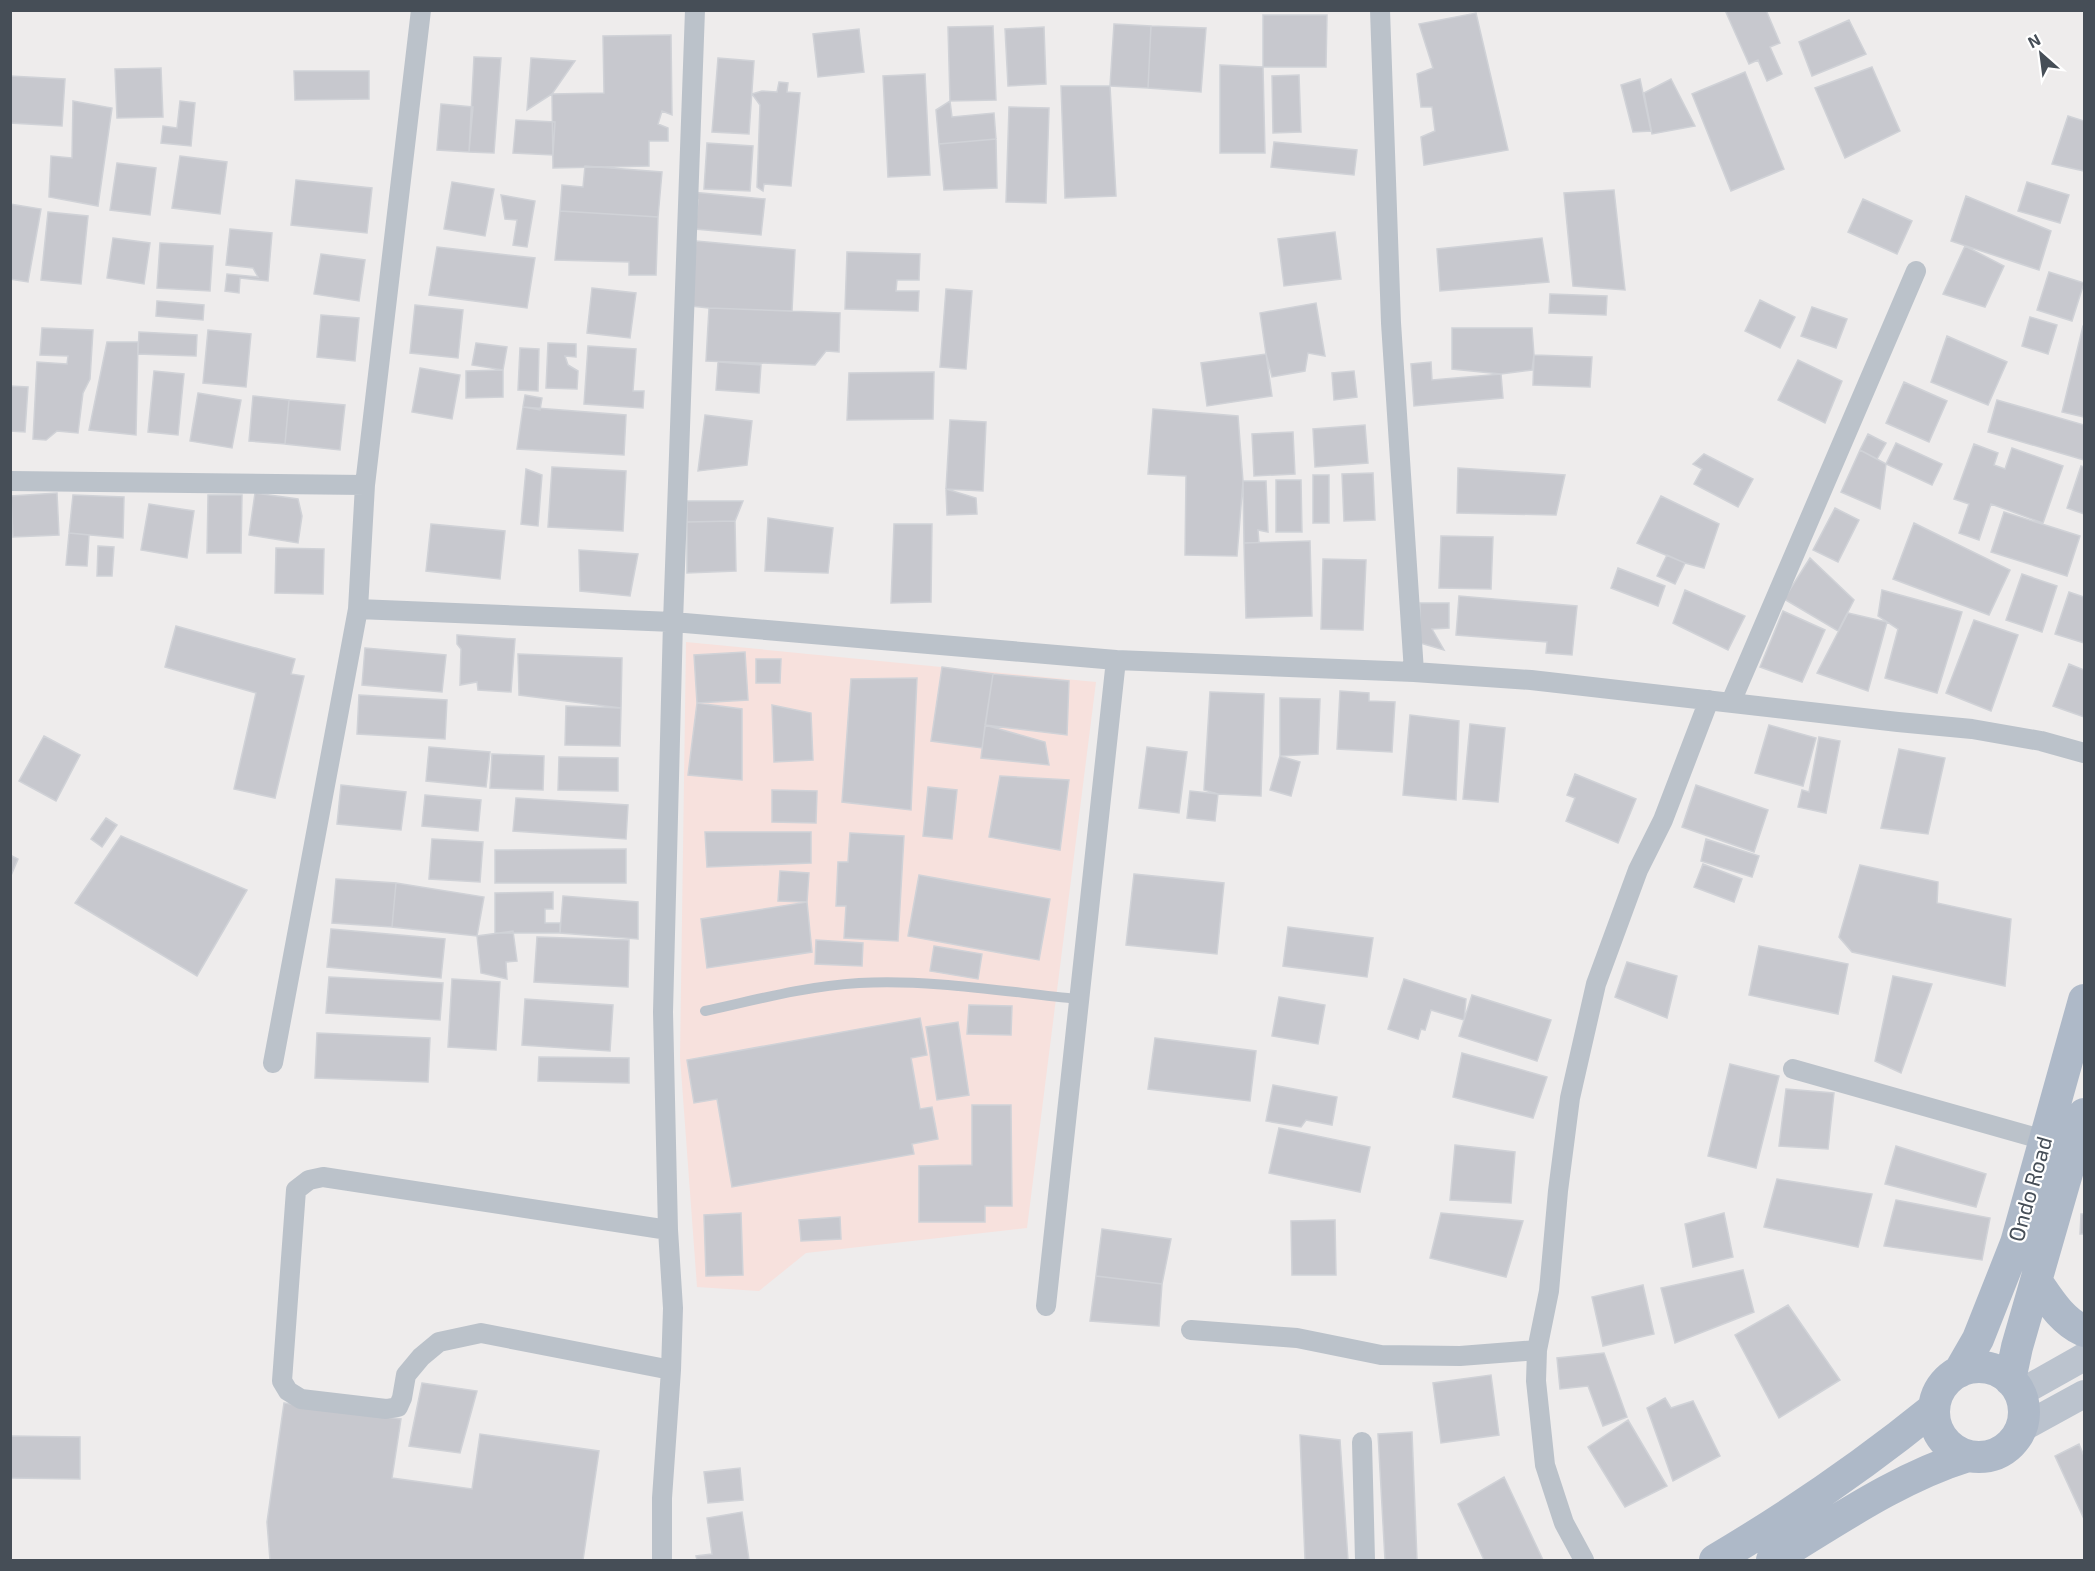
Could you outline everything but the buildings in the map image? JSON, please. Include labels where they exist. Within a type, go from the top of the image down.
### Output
[{"type":"main road","name":"Ondo Road","points":[[1959,1372],[1978,1339],[2016,1243],[2085,1000]]},
{"type":"main road","name":"Ondo Road","points":[[2015,1386],[2017,1347],[2085,1114]]},
{"type":"main road","points":[[2037,1282],[2056,1309],[2066,1319],[2085,1331]]},
{"type":"main road","points":[[2015,1386],[2085,1357]]},
{"type":"main road","points":[[1972,1368],[1986,1368],[1999,1372],[2015,1386],[2024,1405],[2024,1417],[2012,1443],[1999,1452],[1984,1457],[1968,1456],[1953,1450],[1942,1439],[1935,1425],[1933,1409],[1937,1394],[1946,1381],[1959,1372],[1972,1368]]},
{"type":"main road","points":[[2020,1429],[2085,1394]]},
{"type":"main road","points":[[1715,1560],[1805,1503],[1892,1442],[1933,1409]]},
{"type":"main road","points":[[1772,1560],[1879,1496],[1935,1467],[1968,1456]]},
{"type":"street","points":[[273,1063],[358,609],[365,485],[421,10]]},
{"type":"street","points":[[662,1560],[662,1498],[673,1308],[668,1230],[663,1012],[673,622],[695,10]]},
{"type":"street","points":[[1380,10],[1391,323],[1414,672]]},
{"type":"street","points":[[1731,702],[1916,271]]},
{"type":"street","points":[[10,481],[365,485]]},
{"type":"street","points":[[358,609],[673,622],[1116,660],[1414,672],[1531,680],[1972,729],[2041,741],[2085,753]]},
{"type":"street","points":[[1046,1306],[1116,660]]},
{"type":"street","points":[[1584,1560],[1564,1523],[1545,1466],[1536,1381],[1537,1350],[1549,1291],[1558,1191],[1570,1098],[1596,984],[1638,870],[1663,820],[1708,700]]},
{"type":"street","points":[[1793,1069],[2044,1140]]},
{"type":"street","points":[[668,1230],[323,1178],[309,1180],[296,1190],[282,1381],[293,1396],[301,1399],[386,1409],[398,1407],[406,1375],[421,1357],[439,1342],[481,1333],[671,1370]]},
{"type":"street","points":[[1191,1330],[1297,1338],[1382,1355],[1460,1356],[1537,1350]]},
{"type":"street","points":[[1362,1442],[1365,1560]]},
{"type":"lane","points":[[705,1011],[819,987],[857,983],[911,982],[1078,999]]},
{"type":"shaded area","points":[[686,642],[1096,682],[1027,1228],[806,1253],[759,1291],[697,1287],[680,1057]]}]
